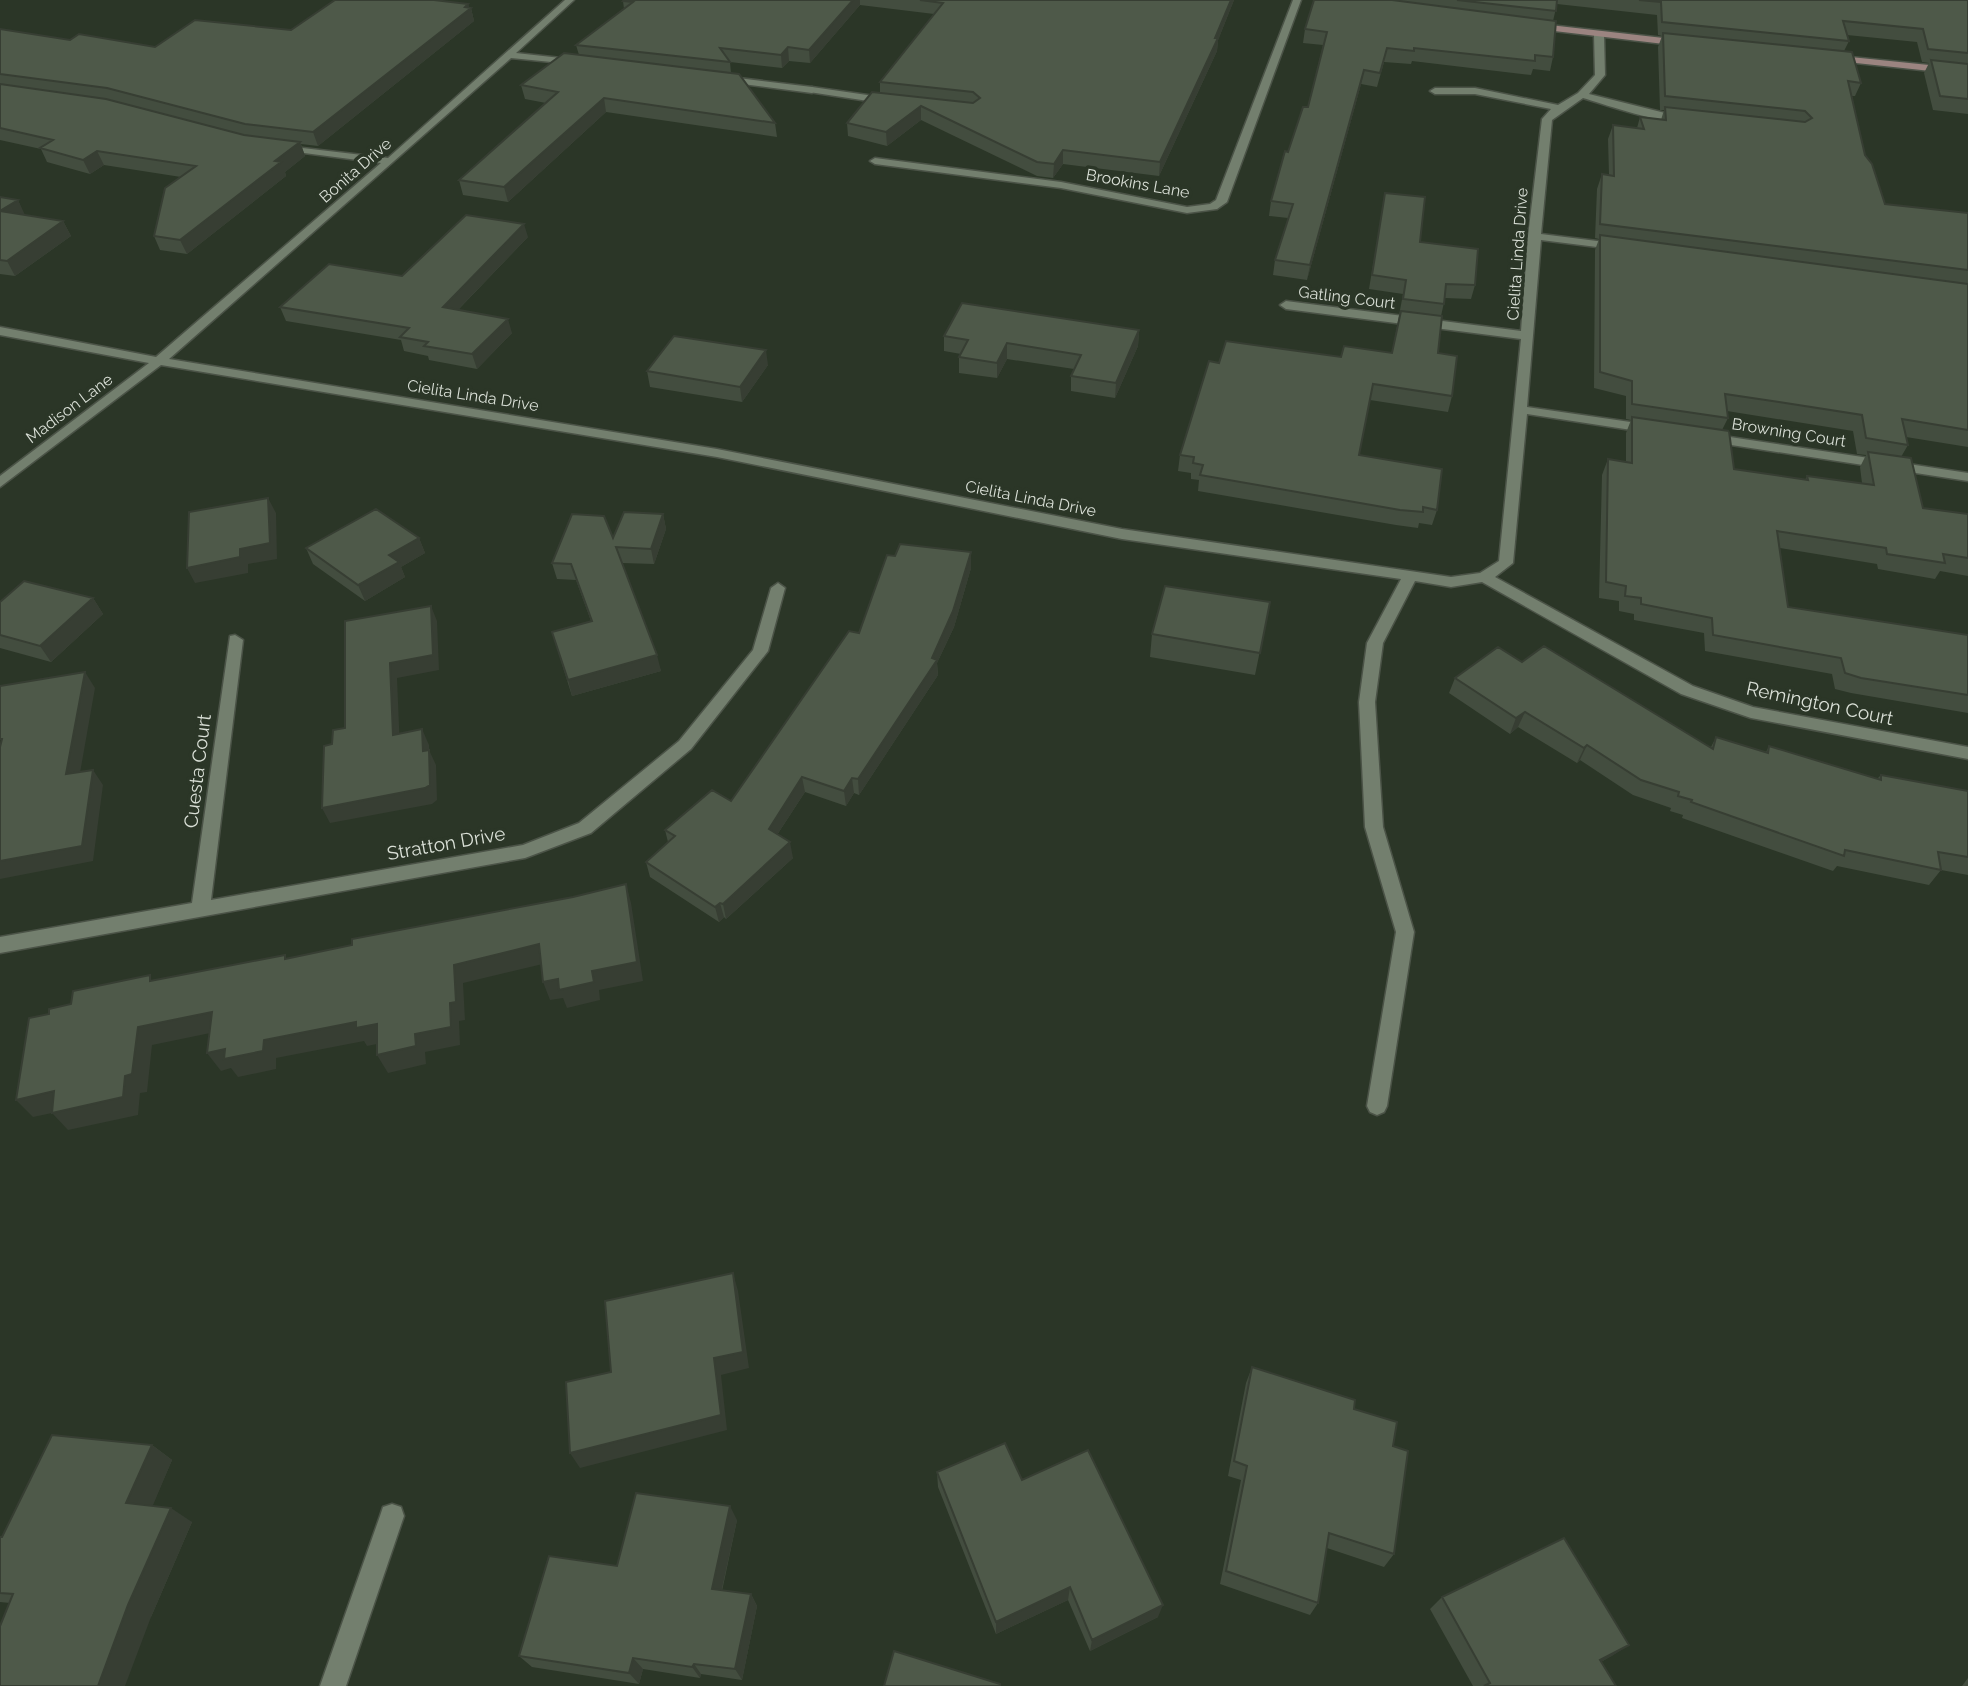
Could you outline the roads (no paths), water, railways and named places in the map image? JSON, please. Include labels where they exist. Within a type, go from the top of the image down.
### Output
[{"type":"main road","points":[[1521,25],[1694,44]]},
{"type":"main road","points":[[1814,56],[1968,72]]},
{"type":"street","name":"Bonita Drive","points":[[159,361],[390,161],[570,0]]},
{"type":"street","name":"Brookins Lane","points":[[875,161],[1061,184],[1187,210],[1213,207],[1221,202],[1297,0]]},
{"type":"street","points":[[1435,91],[1475,91],[1559,108],[1582,95],[1600,75],[1598,35]]},
{"type":"street","points":[[509,55],[592,64]]},
{"type":"street","points":[[716,79],[904,103]]},
{"type":"street","points":[[1582,95],[1655,115],[1694,120]]},
{"type":"street","name":"Cielita Linda Drive","points":[[0,331],[159,361],[717,453],[1122,534],[1451,582],[1485,577],[1506,563],[1523,410],[1534,236],[1547,119],[1559,108]]},
{"type":"street","points":[[263,144],[390,161]]},
{"type":"street","points":[[1534,236],[1629,248]]},
{"type":"street","name":"Gatling Court","points":[[1286,305],[1529,336]]},
{"type":"street","name":"Madison Lane","points":[[0,482],[159,361]]},
{"type":"street","points":[[1523,410],[1671,432]]},
{"type":"street","name":"Browning Court","points":[[1698,436],[1968,477]]},
{"type":"street","points":[[1377,1106],[1405,932],[1374,827],[1367,702],[1375,643],[1410,576]]},
{"type":"street","name":"Remington Court","points":[[1485,577],[1687,690],[1751,712],[1968,753]]},
{"type":"street","name":"Stratton Drive","points":[[0,944],[525,851],[585,828],[685,745],[760,651],[778,589]]},
{"type":"street","name":"Cuesta Court","points":[[201,907],[235,640]]},
{"type":"street","points":[[332,1686],[392,1516]]}]
